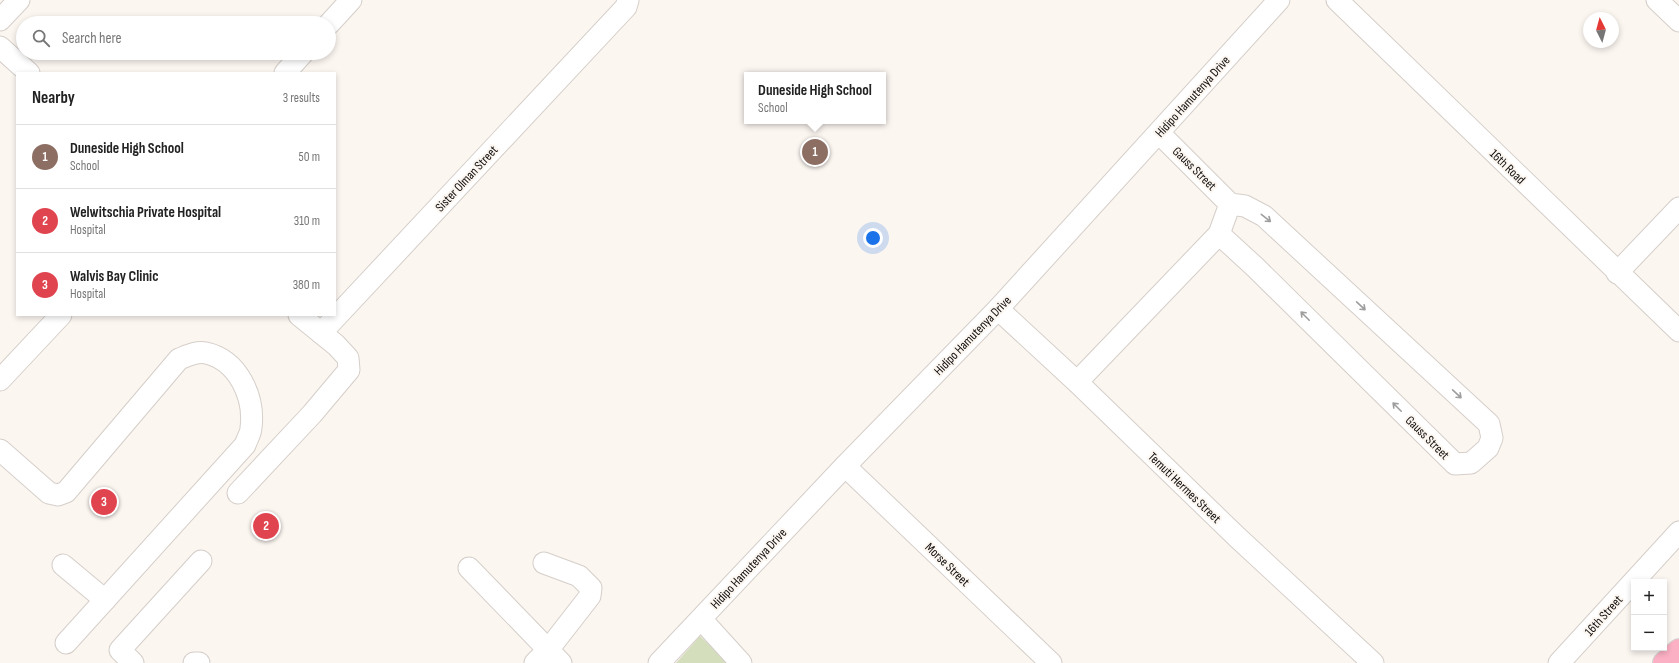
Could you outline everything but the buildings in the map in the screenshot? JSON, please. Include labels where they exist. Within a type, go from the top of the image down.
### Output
[{"type":"main road","points":[[1664,663],[1679,650]]},
{"type":"street","points":[[0,20],[19,0]]},
{"type":"street","points":[[336,16],[351,0]]},
{"type":"street","name":"Sister Olman Street","points":[[321,333],[626,7],[628,0]]},
{"type":"street","name":"Hidipo Hamutenya Drive","points":[[659,663],[845,466],[998,309],[1280,0]]},
{"type":"street","name":"16th Road","points":[[1337,0],[1679,332]]},
{"type":"street","points":[[1657,0],[1679,21]]},
{"type":"street","points":[[0,47],[28,72]]},
{"type":"street","points":[[286,72],[297,60]]},
{"type":"street","name":"Gauss Street","points":[[1159,133],[1230,204],[1245,206],[1264,216],[1490,424],[1492,438],[1488,448],[1471,463],[1455,464],[1261,272],[1219,234]]},
{"type":"street","points":[[1077,382],[1219,234],[1230,204]]},
{"type":"street","points":[[1617,273],[1679,208]]},
{"type":"street","name":"Temuti Hermes Street","points":[[998,309],[1077,382],[1237,537],[1373,663]]},
{"type":"street","points":[[0,380],[60,316]]},
{"type":"street","points":[[238,494],[312,414],[349,370],[348,358],[300,316]]},
{"type":"street","points":[[0,450],[49,493],[58,495],[66,492],[179,359],[192,354],[205,353],[218,358],[229,366],[248,391],[251,404],[251,429],[244,445],[66,643]]},
{"type":"street","name":"Morse Street","points":[[845,466],[1051,663]]},
{"type":"street","name":"16th Street","points":[[1559,663],[1679,532]]},
{"type":"street","points":[[133,663],[120,650],[201,561]]},
{"type":"street","points":[[469,568],[548,659],[590,596],[591,588],[579,576],[544,563]]},
{"type":"street","points":[[63,565],[105,600]]},
{"type":"street","points":[[701,619],[741,663]]},
{"type":"street","points":[[194,663],[199,663]]},
{"type":"green space","points":[[700,636],[729,663],[676,663]]},
{"type":"place","name":"Duneside High School","points":[[815,152]]},
{"type":"place","name":"Walvis Bay Clinic","points":[[104,502]]},
{"type":"place","name":"Welwitschia Private Hospital","points":[[266,526]]}]
